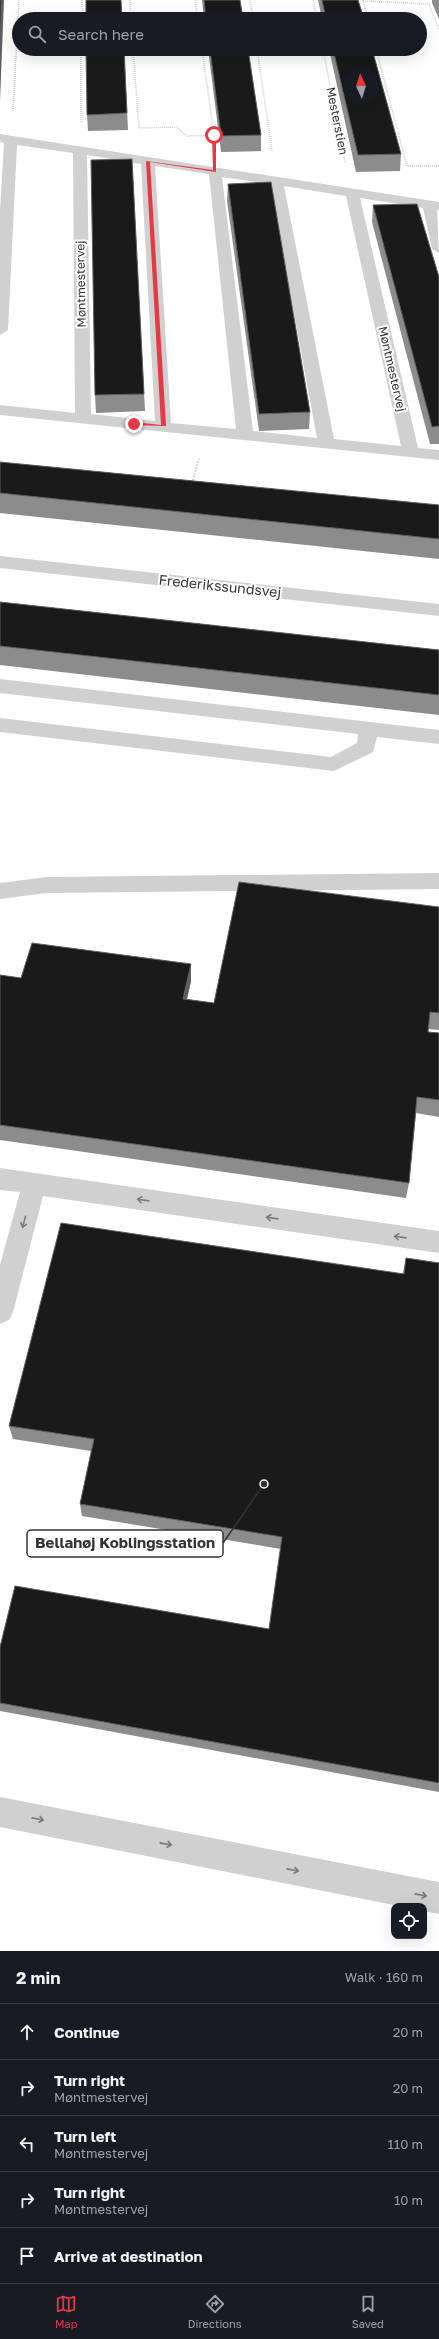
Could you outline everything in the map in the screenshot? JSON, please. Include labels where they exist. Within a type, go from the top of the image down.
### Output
[{"type":"street","points":[[0,330],[6,139],[434,205],[439,249]]},
{"type":"street","name":"Møntmestervej","points":[[80,150],[83,418]]},
{"type":"street","points":[[148,161],[163,426]]},
{"type":"street","points":[[215,171],[245,436]]},
{"type":"street","points":[[276,181],[326,442]]},
{"type":"street","name":"Møntmestervej","points":[[352,192],[411,452]]},
{"type":"street","points":[[0,410],[163,426],[245,436],[326,442],[439,455]]},
{"type":"street","name":"Frederikssundsvej","points":[[0,562],[439,610]]},
{"type":"street","points":[[0,686],[439,737]]},
{"type":"street","points":[[0,725],[334,764],[366,747],[369,728]]},
{"type":"street","points":[[0,891],[47,885],[439,881]]},
{"type":"street","points":[[0,1179],[439,1242]]},
{"type":"street","points":[[0,1312],[34,1184]]},
{"type":"street","points":[[0,1812],[439,1898]]},
{"type":"path","points":[[18,12],[19,0]]},
{"type":"path","points":[[82,0],[82,12]]},
{"type":"path","points":[[130,0],[131,12]]},
{"type":"path","points":[[195,0],[197,12]]},
{"type":"path","points":[[250,0],[252,12]]},
{"type":"path","points":[[313,0],[316,12]]},
{"type":"path","points":[[366,12],[363,1],[429,4],[439,30]]},
{"type":"path","points":[[6,139],[14,56]]},
{"type":"path","points":[[80,150],[82,56]]},
{"type":"path","points":[[134,56],[139,128],[176,127],[187,136],[214,135]]},
{"type":"path","points":[[203,56],[214,135],[215,171]]},
{"type":"path","points":[[258,56],[276,181]]},
{"type":"path","name":"Mesterstien","points":[[324,56],[352,192]]},
{"type":"path","points":[[378,56],[407,166],[439,166]]},
{"type":"path","points":[[192,485],[196,471]]},
{"type":"building","points":[[0,0],[2,0],[0,44]]},
{"type":"building","points":[[86,0],[121,0],[122,12],[86,12]]},
{"type":"building","points":[[204,0],[240,0],[242,12],[205,12]]},
{"type":"building","points":[[322,0],[358,0],[362,12],[325,12]]},
{"type":"building","points":[[86,56],[124,56],[127,113],[87,115]]},
{"type":"building","points":[[211,56],[249,56],[261,135],[221,136]]},
{"type":"building","points":[[335,56],[374,56],[377,68],[343,68],[343,91]]},
{"type":"building","points":[[379,74],[401,154],[358,155],[346,104],[379,104]]},
{"type":"building","points":[[132,159],[144,394],[95,395],[91,160]]},
{"type":"building","points":[[271,182],[310,412],[259,414],[228,184]]},
{"type":"building","points":[[417,204],[439,277],[439,426],[432,427],[373,205]]},
{"type":"building","points":[[0,462],[439,505],[439,539],[0,493]]},
{"type":"building","points":[[0,602],[439,650],[439,695],[0,646]]},
{"type":"building","points":[[239,882],[439,907],[439,1013],[430,1012],[428,1032],[439,1033],[439,1100],[417,1097],[409,1183],[0,1125],[0,975],[21,978],[32,943],[191,964],[183,999],[214,1003]]},
{"type":"building","points":[[61,1223],[404,1274],[406,1258],[439,1263],[439,1783],[0,1703],[0,1647],[15,1586],[269,1629],[282,1537],[80,1504],[94,1439],[9,1426]]},
{"type":"place","name":"Bellahøj Koblingsstation","points":[[264,1484]]},
{"type":"route","points":[[134,424],[163,426],[148,161],[215,171],[216,153],[214,135]]}]
